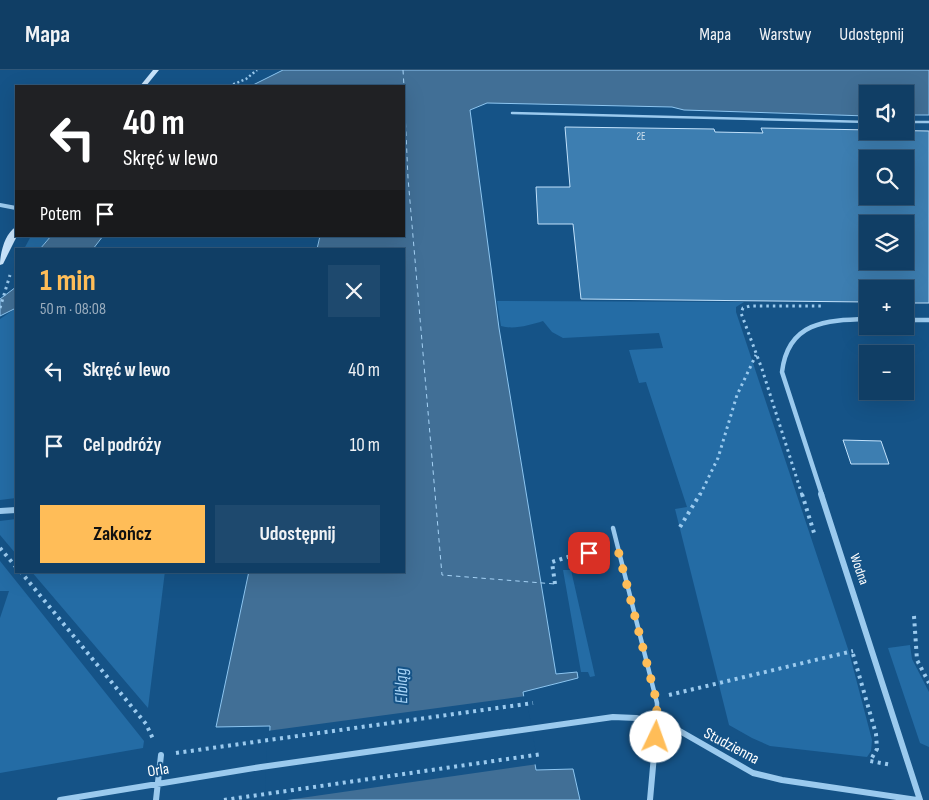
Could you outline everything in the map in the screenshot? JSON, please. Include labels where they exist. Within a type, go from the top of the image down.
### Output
[{"type":"street","points":[[145,85],[156,70]]},
{"type":"street","points":[[0,204],[15,208]]},
{"type":"street","points":[[0,262],[15,232]]},
{"type":"street","name":"Wodna","points":[[859,320],[847,319],[822,323],[804,330],[788,346],[782,363],[786,387],[864,619],[919,800]]},
{"type":"street","points":[[914,320],[929,320]]},
{"type":"street","points":[[0,511],[15,510]]},
{"type":"street","name":"Studzienna","points":[[538,728],[613,717],[636,718],[657,722],[678,730],[727,760],[753,773],[782,780],[919,800]]},
{"type":"street","points":[[650,800],[657,722]]},
{"type":"street","name":"Orla","points":[[60,800],[261,767],[538,728]]},
{"type":"street","points":[[156,800],[161,755]]},
{"type":"lane","points":[[512,113],[627,113],[859,122]]},
{"type":"lane","points":[[914,122],[929,122]]},
{"type":"lane","points":[[613,528],[657,703],[657,722]]},
{"type":"path","points":[[231,85],[246,79],[257,70]]},
{"type":"path","points":[[0,308],[5,292]]},
{"type":"path","points":[[680,527],[704,490],[718,458],[737,395],[756,355]]},
{"type":"path","points":[[0,548],[15,566]]},
{"type":"path","points":[[555,584],[552,562],[574,555],[618,550]]},
{"type":"path","points":[[22,573],[146,724],[161,755],[534,703]]},
{"type":"path","points":[[914,616],[917,660],[929,683]]},
{"type":"path","points":[[666,696],[853,651]]},
{"type":"path","points":[[224,800],[542,754]]},
{"type":"shaded area","points":[[30,237],[50,237],[41,248],[25,248]]},
{"type":"shaded area","points":[[497,301],[744,302],[736,307],[736,312],[849,652],[872,740],[871,751],[867,757],[770,746],[729,725],[675,509],[687,507],[646,382],[639,383],[629,350],[663,348],[659,333],[563,338],[552,332],[543,321],[522,326],[506,327],[501,326]]},
{"type":"shaded area","points":[[15,309],[15,498],[0,500],[0,319]]},
{"type":"shaded area","points":[[15,519],[15,553],[0,535],[0,521]]},
{"type":"shaded area","points":[[0,561],[144,741],[143,748],[0,773],[0,618],[9,591],[0,591]]},
{"type":"shaded area","points":[[563,570],[571,570],[595,676],[590,677],[588,672],[581,672]]},
{"type":"shaded area","points":[[33,573],[165,573],[148,708]]},
{"type":"shaded area","points":[[910,645],[912,659],[929,692],[929,747],[920,743],[888,648]]},
{"type":"water","name":"Elbląg","points":[[283,70],[929,70],[929,115],[914,115],[914,85],[859,85],[859,116],[684,110],[672,107],[487,103],[470,110],[499,328],[556,674],[577,672],[578,678],[523,692],[536,770],[573,769],[580,800],[267,800],[270,726],[216,727],[249,573],[405,573],[405,248],[317,248],[320,237],[405,237],[405,85],[253,85]]},
{"type":"water","points":[[50,237],[102,237],[94,248],[41,248]]},
{"type":"water","points":[[15,288],[15,308],[0,316],[0,299]]},
{"type":"pier","points":[[526,696],[538,764],[287,800],[265,800],[267,731]]},
{"type":"building","points":[[565,127],[714,129],[715,132],[763,133],[761,128],[859,130],[859,140],[914,140],[914,131],[929,131],[929,303],[914,303],[914,280],[859,280],[859,302],[581,299],[573,224],[538,224],[536,187],[570,187]]},
{"type":"building","points":[[843,440],[881,441],[889,464],[851,464]]},
{"type":"ferry route","points":[[403,70],[404,85]]},
{"type":"ferry route","points":[[405,111],[408,178],[442,575],[555,584]]},
{"type":"route","points":[[589,553],[618,550],[657,703],[656,737]]}]
